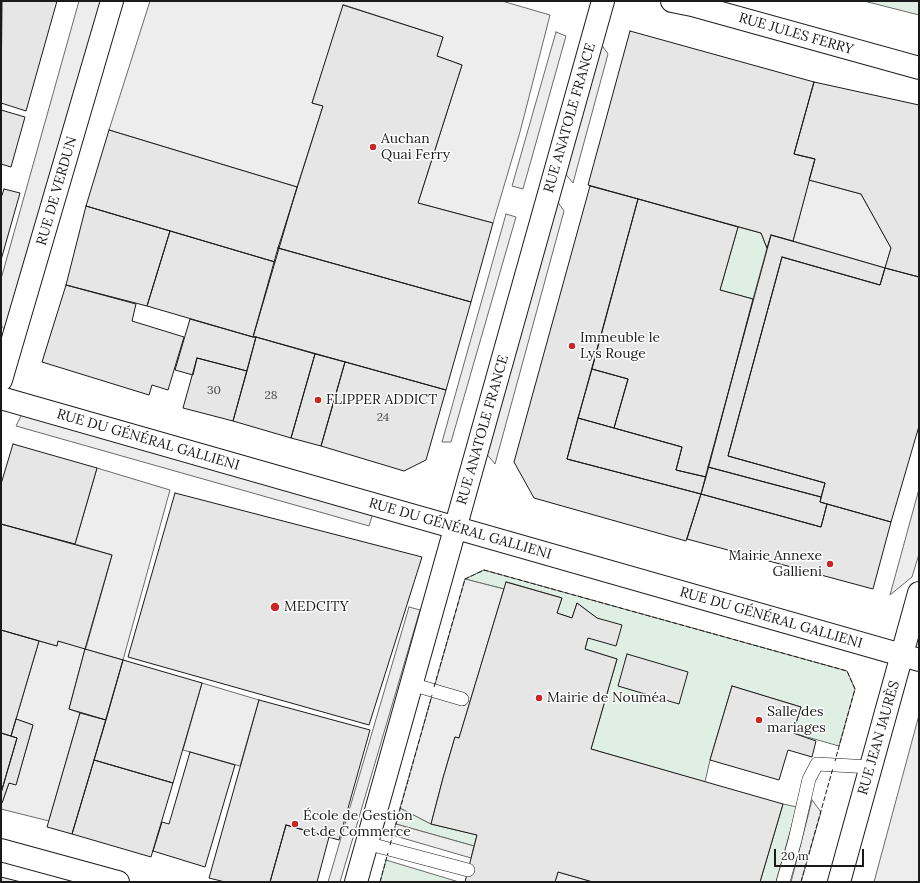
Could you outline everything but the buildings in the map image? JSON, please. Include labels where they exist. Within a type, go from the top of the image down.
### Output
[{"type":"street","name":"RUE DE VERDUN","points":[[1,380],[112,1]]},
{"type":"street","name":"RUE ANATOLE FRANCE","points":[[356,882],[603,1]]},
{"type":"street","name":"RUE JULES FERRY","points":[[672,1],[692,5],[919,68]]},
{"type":"street","name":"RUE DU GÉNÉRAL GALLIENI","points":[[1,398],[910,658]]},
{"type":"street","name":"RUE JEAN JAURÈS","points":[[839,882],[871,767],[910,658],[919,593]]},
{"type":"street","points":[[1,850],[118,882]]},
{"type":"lane","points":[[411,684],[462,699]]},
{"type":"lane","points":[[783,882],[795,840],[809,779],[817,764],[871,767]]},
{"type":"lane","points":[[366,843],[468,870]]},
{"type":"green space","points":[[864,1],[919,1],[919,15]]},
{"type":"green space","points":[[738,227],[761,233],[767,248],[753,299],[720,290]]},
{"type":"green space","points":[[484,570],[847,671],[855,689],[839,746],[793,733],[801,707],[732,686],[705,782],[591,749],[617,659],[585,649],[597,618],[577,603],[572,618],[557,613],[562,598],[507,582],[504,589],[465,579]]},
{"type":"green space","points":[[783,804],[797,807],[776,882],[760,882]]},
{"type":"green space","points":[[400,808],[431,824],[477,835],[474,846],[396,824]]},
{"type":"green space","points":[[386,860],[459,882],[380,882]]},
{"type":"shaded area","points":[[79,1],[101,1],[7,333],[1,325],[1,279]]},
{"type":"shaded area","points":[[150,1],[502,1],[550,15],[520,132],[493,223],[418,203],[462,65],[437,56],[443,37],[344,5],[312,103],[323,106],[297,187],[109,130]]},
{"type":"shaded area","points":[[556,32],[566,36],[523,189],[512,186]]},
{"type":"shaded area","points":[[599,41],[608,54],[573,183],[563,171]]},
{"type":"shaded area","points":[[809,180],[861,194],[891,248],[885,268],[793,241]]},
{"type":"shaded area","points":[[555,198],[564,211],[495,464],[484,451]]},
{"type":"shaded area","points":[[506,214],[516,217],[451,442],[442,442]]},
{"type":"shaded area","points":[[22,414],[373,513],[369,526],[16,426]]},
{"type":"shaded area","points":[[97,468],[170,490],[123,660],[85,649],[69,709],[80,713],[49,821],[1,809],[1,803],[9,783],[16,784],[33,725],[16,719],[39,641],[57,646],[58,641],[86,648],[112,555],[75,544]]},
{"type":"shaded area","points":[[919,489],[919,554],[912,577],[890,595]]},
{"type":"shaded area","points":[[465,579],[504,589],[459,738],[455,737],[431,824],[400,808]]},
{"type":"shaded area","points":[[409,607],[420,610],[340,882],[328,882]]},
{"type":"shaded area","points":[[202,683],[259,700],[240,766],[183,750]]},
{"type":"shaded area","points":[[919,715],[919,882],[874,882]]},
{"type":"shaded area","points":[[812,800],[821,812],[801,882],[791,882]]},
{"type":"shaded area","points":[[396,824],[474,846],[471,858],[392,835]]},
{"type":"shaded area","points":[[558,872],[593,882],[555,882]]},
{"type":"fence","points":[[434,687],[465,579],[484,570],[847,671],[855,689],[835,761]]},
{"type":"fence","points":[[390,845],[432,695]]},
{"type":"fence","points":[[801,882],[833,768]]},
{"type":"fence","points":[[380,882],[388,853]]},
{"type":"place","name":"Auchan Quai Ferry","points":[[373,147]]},
{"type":"place","name":"Immeuble le Lys Rouge","points":[[572,346]]},
{"type":"place","name":"FLIPPER ADDICT","points":[[318,400]]},
{"type":"place","name":"Mairie Annexe Gallieni","points":[[830,564]]},
{"type":"place","name":"MEDCITY","points":[[275,607]]},
{"type":"place","name":"Mairie de Nouméa","points":[[539,698]]},
{"type":"place","name":"Salle des mariages","points":[[759,720]]},
{"type":"place","name":"École de Gestion et de Commerce","points":[[295,824]]}]
